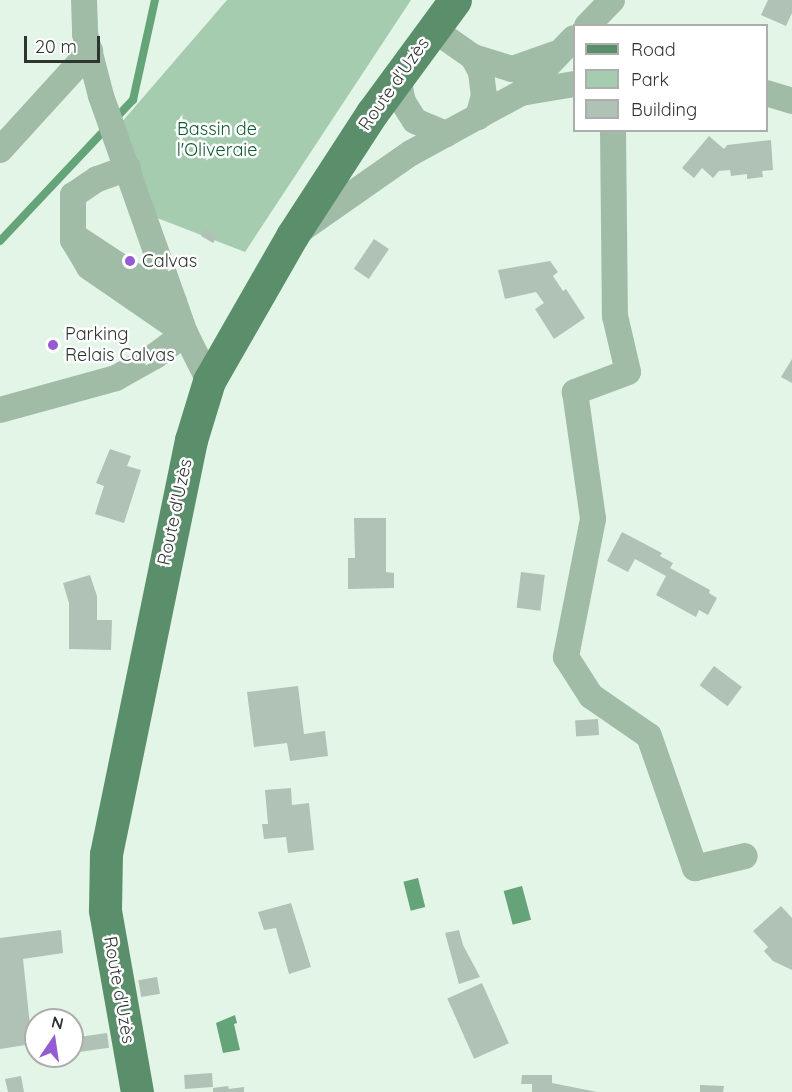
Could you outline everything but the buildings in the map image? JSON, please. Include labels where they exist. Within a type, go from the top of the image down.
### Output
[{"type":"main road","name":"Route d'Uzès","points":[[137,1092],[105,910],[105,854],[190,440],[209,381],[292,236],[398,77],[455,0]]},
{"type":"street","points":[[84,0],[85,34],[105,108],[128,168],[184,333],[209,381]]},
{"type":"street","points":[[589,24],[612,0]]},
{"type":"street","points":[[433,29],[473,57],[512,69],[568,45]]},
{"type":"street","points":[[292,236],[411,153],[521,93],[568,45]]},
{"type":"street","points":[[0,150],[90,51]]},
{"type":"street","points":[[473,57],[481,72],[484,95],[478,117]]},
{"type":"street","points":[[398,77],[403,102],[415,121],[446,134]]},
{"type":"street","points":[[521,93],[573,84]]},
{"type":"street","points":[[768,94],[792,101]]},
{"type":"street","points":[[613,132],[615,316],[628,372],[575,392],[593,519],[566,657],[591,696],[649,736],[695,868],[745,856]]},
{"type":"street","points":[[128,168],[97,179],[74,195],[73,240],[89,267],[184,333]]},
{"type":"street","points":[[73,235],[174,302]]},
{"type":"street","points":[[0,410],[116,378],[155,356],[184,333]]},
{"type":"green space","name":"Bassin de l'Oliveraie","points":[[227,0],[411,0],[245,252],[152,216],[121,123]]},
{"type":"shaded area","points":[[418,878],[425,907],[411,911],[403,882]]},
{"type":"shaded area","points":[[522,886],[531,920],[513,925],[504,891]]},
{"type":"shaded area","points":[[235,1015],[237,1023],[234,1024],[240,1050],[223,1053],[216,1023]]},
{"type":"waterway","points":[[0,241],[133,100],[155,0]]},
{"type":"place","name":"Calvas","points":[[130,261]]},
{"type":"place","name":"Parking Relais Calvas","points":[[53,345]]}]
